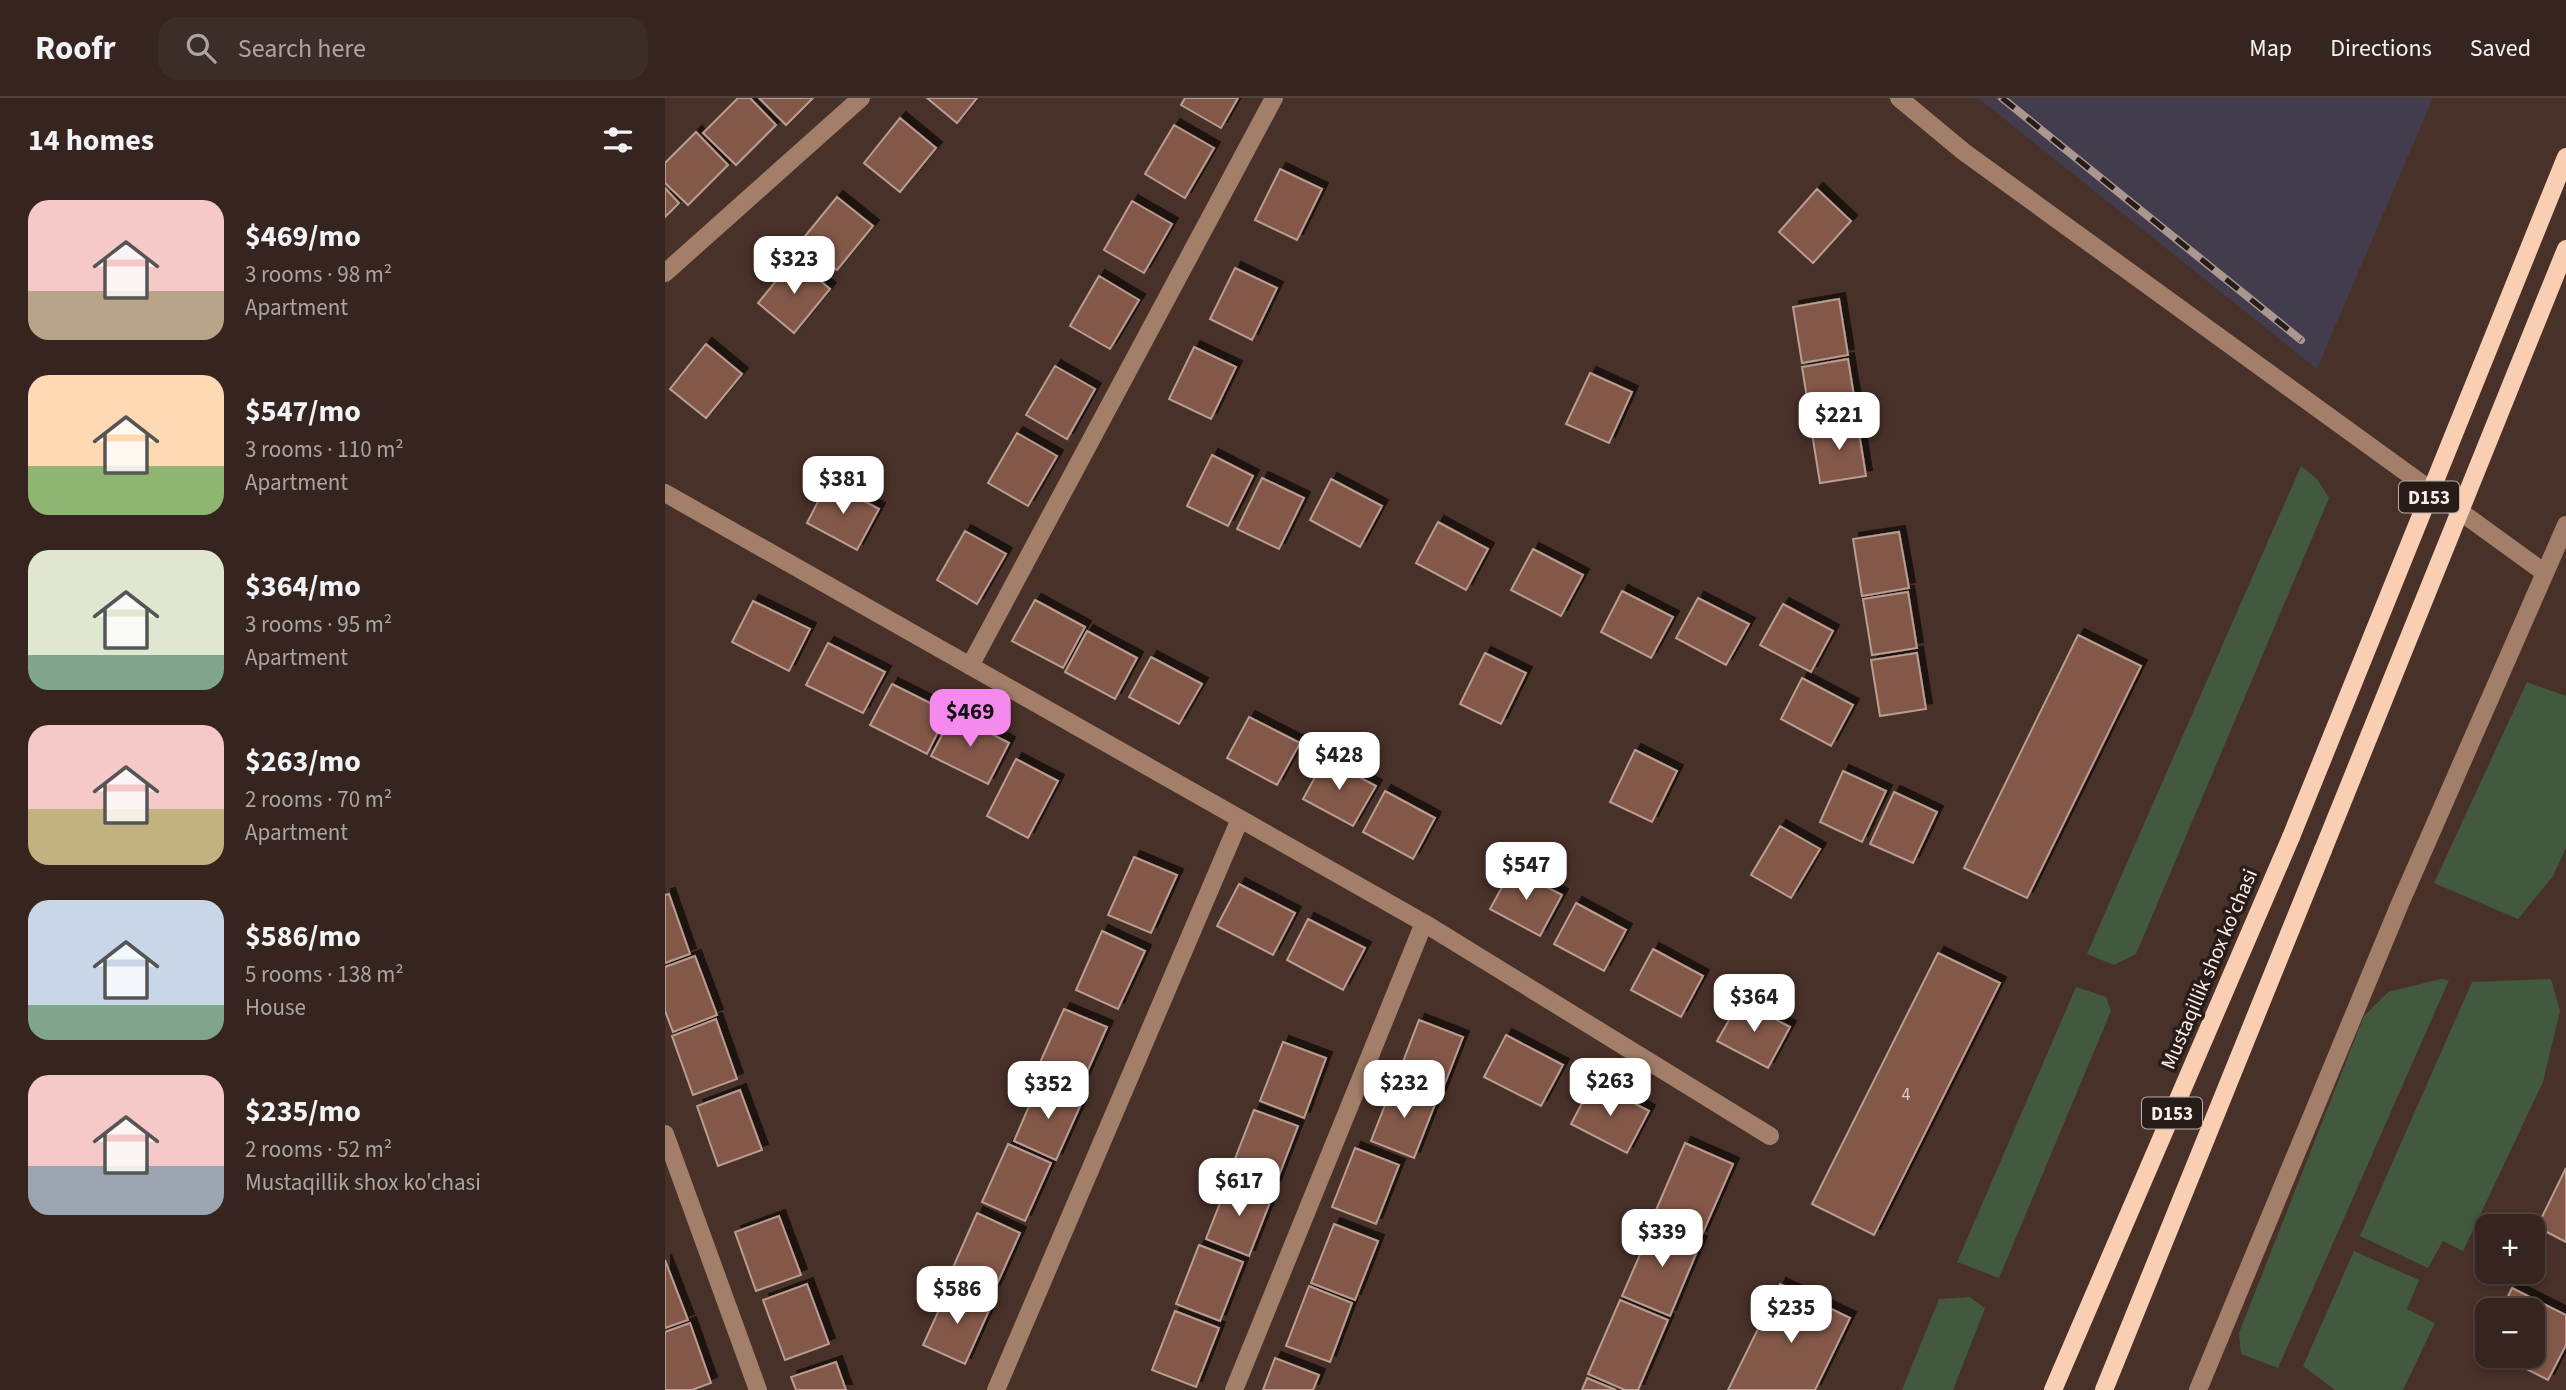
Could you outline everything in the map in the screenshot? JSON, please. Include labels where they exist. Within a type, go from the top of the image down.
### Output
[{"type":"main road","name":"Mustaqillik shox ko'chasi","points":[[2053,1390],[2291,837],[2566,157]]},
{"type":"main road","name":"D153","points":[[2105,1390],[2566,248]]},
{"type":"street","points":[[665,273],[860,98]]},
{"type":"street","points":[[970,666],[1274,98]]},
{"type":"street","points":[[1899,98],[1964,152],[2545,573]]},
{"type":"street","points":[[665,493],[1424,923],[1770,1136]]},
{"type":"street","points":[[2198,1390],[2399,906],[2566,525]]},
{"type":"street","points":[[996,1390],[1240,819]]},
{"type":"street","points":[[1234,1390],[1424,923]]},
{"type":"street","points":[[665,1134],[758,1390]]},
{"type":"shaded area","points":[[1978,98],[2433,98],[2317,369]]},
{"type":"green space","points":[[2301,466],[2317,479],[2329,498],[2136,954],[2114,965],[2087,954]]},
{"type":"green space","points":[[2527,682],[2566,696],[2566,848],[2553,876],[2518,919],[2434,883]]},
{"type":"green space","points":[[2441,979],[2449,980],[2278,1368],[2241,1354],[2239,1333],[2364,1016],[2388,992]]},
{"type":"green space","points":[[2551,979],[2560,1011],[2543,1082],[2481,1214],[2475,1214],[2475,1226],[2463,1251],[2443,1241],[2428,1268],[2360,1236],[2472,982]]},
{"type":"green space","points":[[2076,987],[2106,997],[2111,1011],[1999,1278],[1957,1262]]},
{"type":"green space","points":[[2354,1251],[2419,1280],[2407,1309],[2435,1323],[2403,1390],[2335,1390],[2303,1366]]},
{"type":"green space","points":[[1970,1297],[1985,1308],[1953,1390],[1902,1390],[1939,1299]]},
{"type":"building","points":[[738,98],[750,98],[776,125],[736,165],[703,133]]},
{"type":"building","points":[[759,98],[813,98],[786,125]]},
{"type":"building","points":[[927,98],[977,98],[957,123]]},
{"type":"building","points":[[1185,98],[1238,98],[1221,128],[1181,105]]},
{"type":"building","points":[[900,118],[936,148],[900,192],[864,163]]},
{"type":"building","points":[[1174,125],[1214,148],[1185,198],[1145,174]]},
{"type":"building","points":[[696,132],[728,165],[688,205],[665,183],[665,163]]},
{"type":"building","points":[[1280,169],[1322,189],[1297,240],[1255,220]]},
{"type":"building","points":[[665,188],[679,203],[665,217]]},
{"type":"building","points":[[1817,189],[1851,221],[1813,263],[1779,232]]},
{"type":"building","points":[[837,197],[873,226],[837,270],[801,241]]},
{"type":"building","points":[[1132,201],[1172,224],[1144,273],[1104,250]]},
{"type":"building","points":[[794,259],[830,289],[794,333],[758,303]]},
{"type":"building","points":[[1235,268],[1277,288],[1252,340],[1210,319]]},
{"type":"building","points":[[1099,276],[1139,300],[1110,349],[1070,326]]},
{"type":"building","points":[[1839,299],[1848,355],[1802,363],[1793,307]]},
{"type":"building","points":[[706,344],[742,374],[706,418],[670,389]]},
{"type":"building","points":[[1194,347],[1236,367],[1211,419],[1169,399]]},
{"type":"building","points":[[1848,359],[1857,415],[1811,423],[1802,367]]},
{"type":"building","points":[[1055,366],[1095,389],[1067,439],[1026,415]]},
{"type":"building","points":[[1590,373],[1632,392],[1609,443],[1566,424]]},
{"type":"building","points":[[1857,420],[1866,476],[1820,483],[1811,427]]},
{"type":"building","points":[[1017,433],[1057,456],[1028,506],[988,483]]},
{"type":"building","points":[[1212,455],[1253,476],[1228,526],[1187,506]]},
{"type":"building","points":[[1262,478],[1304,498],[1279,549],[1237,529]]},
{"type":"building","points":[[1331,479],[1382,506],[1360,547],[1310,520]]},
{"type":"building","points":[[828,482],[879,509],[857,550],[807,523]]},
{"type":"building","points":[[1438,522],[1488,549],[1466,590],[1416,563]]},
{"type":"building","points":[[965,531],[1006,554],[977,604],[937,580]]},
{"type":"building","points":[[1899,532],[1909,588],[1862,596],[1853,539]]},
{"type":"building","points":[[1533,549],[1583,575],[1561,616],[1511,590]]},
{"type":"building","points":[[1622,591],[1673,617],[1651,658],[1601,632]]},
{"type":"building","points":[[1908,592],[1917,648],[1872,655],[1863,599]]},
{"type":"building","points":[[1698,598],[1749,624],[1726,665],[1676,638]]},
{"type":"building","points":[[1035,600],[1085,627],[1063,668],[1012,641]]},
{"type":"building","points":[[753,601],[810,629],[789,671],[732,642]]},
{"type":"building","points":[[1783,604],[1833,631],[1811,672],[1760,645]]},
{"type":"building","points":[[1087,631],[1137,658],[1115,699],[1065,672]]},
{"type":"building","points":[[2078,635],[2141,666],[2027,898],[1964,868]]},
{"type":"building","points":[[828,643],[885,672],[863,713],[806,685]]},
{"type":"building","points":[[1485,653],[1526,673],[1501,724],[1460,704]]},
{"type":"building","points":[[1917,653],[1926,709],[1880,716],[1871,660]]},
{"type":"building","points":[[1151,657],[1202,684],[1179,724],[1129,697]]},
{"type":"building","points":[[1802,678],[1853,705],[1831,746],[1781,719]]},
{"type":"building","points":[[892,684],[948,712],[927,754],[870,725]]},
{"type":"building","points":[[953,714],[1009,743],[988,784],[931,756]]},
{"type":"building","points":[[1249,717],[1300,743],[1277,785],[1227,758]]},
{"type":"building","points":[[1635,750],[1677,771],[1652,822],[1610,802]]},
{"type":"building","points":[[1016,759],[1058,781],[1028,838],[987,816]]},
{"type":"building","points":[[1325,759],[1376,786],[1353,826],[1303,799]]},
{"type":"building","points":[[1843,771],[1886,791],[1862,842],[1820,822]]},
{"type":"building","points":[[1385,791],[1435,818],[1413,859],[1363,832]]},
{"type":"building","points":[[1894,792],[1937,812],[1913,863],[1870,844]]},
{"type":"building","points":[[1780,826],[1820,849],[1791,898],[1751,875]]},
{"type":"building","points":[[1134,857],[1177,875],[1151,933],[1108,915]]},
{"type":"building","points":[[1512,869],[1562,895],[1540,936],[1490,909]]},
{"type":"building","points":[[1239,884],[1295,913],[1273,955],[1217,926]]},
{"type":"building","points":[[669,894],[690,954],[665,963],[665,895]]},
{"type":"building","points":[[1576,903],[1626,930],[1604,971],[1554,944]]},
{"type":"building","points":[[1308,919],[1365,948],[1343,990],[1287,960]]},
{"type":"building","points":[[1102,931],[1145,951],[1118,1009],[1076,990]]},
{"type":"building","points":[[1653,949],[1703,976],[1681,1017],[1631,990]]},
{"type":"building","points":[[1938,953],[2000,983],[1874,1235],[1812,1204]]},
{"type":"building","points":[[695,956],[717,1015],[673,1032],[665,1011],[665,967]]},
{"type":"building","points":[[1740,1001],[1790,1027],[1768,1068],[1717,1041]]},
{"type":"building","points":[[1064,1009],[1107,1027],[1081,1086],[1038,1067]]},
{"type":"building","points":[[716,1019],[737,1079],[693,1095],[672,1036]]},
{"type":"building","points":[[1419,1020],[1463,1037],[1440,1096],[1396,1080]]},
{"type":"building","points":[[1506,1035],[1563,1065],[1541,1106],[1484,1077]]},
{"type":"building","points":[[1283,1042],[1326,1058],[1304,1118],[1260,1101]]},
{"type":"building","points":[[1394,1082],[1437,1099],[1414,1158],[1371,1141]]},
{"type":"building","points":[[1593,1082],[1649,1111],[1627,1153],[1571,1124]]},
{"type":"building","points":[[1039,1083],[1082,1102],[1056,1160],[1014,1141]]},
{"type":"building","points":[[740,1090],[762,1150],[718,1166],[697,1106]]},
{"type":"building","points":[[1254,1110],[1298,1126],[1275,1186],[1231,1169]]},
{"type":"building","points":[[1685,1143],[1733,1164],[1701,1237],[1653,1217]]},
{"type":"building","points":[[1008,1144],[1051,1163],[1025,1221],[982,1202]]},
{"type":"building","points":[[1355,1148],[1399,1165],[1376,1224],[1332,1207]]},
{"type":"building","points":[[2566,1168],[2566,1242],[2545,1231],[2543,1214]]},
{"type":"building","points":[[1229,1180],[1272,1197],[1249,1256],[1206,1239]]},
{"type":"building","points":[[977,1213],[1020,1233],[994,1291],[951,1272]]},
{"type":"building","points":[[779,1216],[801,1275],[756,1291],[735,1232]]},
{"type":"building","points":[[1654,1222],[1701,1242],[1670,1316],[1622,1296]]},
{"type":"building","points":[[1334,1224],[1378,1241],[1355,1300],[1311,1283]]},
{"type":"building","points":[[1199,1245],[1243,1262],[1220,1321],[1176,1304]]},
{"type":"building","points":[[665,1260],[688,1320],[665,1328]]},
{"type":"building","points":[[807,1284],[829,1344],[785,1360],[763,1300]]},
{"type":"building","points":[[1780,1284],[1850,1318],[1815,1390],[1728,1390]]},
{"type":"building","points":[[1309,1286],[1352,1303],[1330,1362],[1286,1346]]},
{"type":"building","points":[[949,1288],[991,1306],[965,1364],[923,1345]]},
{"type":"building","points":[[2512,1288],[2532,1298],[2507,1298]]},
{"type":"building","points":[[1620,1300],[1668,1320],[1638,1390],[1625,1390],[1588,1374]]},
{"type":"building","points":[[2545,1304],[2566,1315],[2566,1345],[2548,1380],[2524,1368],[2545,1368]]},
{"type":"building","points":[[1175,1311],[1219,1328],[1196,1387],[1152,1370]]},
{"type":"building","points":[[690,1323],[711,1383],[692,1390],[665,1390],[665,1332]]},
{"type":"building","points":[[1275,1358],[1319,1375],[1313,1390],[1263,1390]]},
{"type":"building","points":[[836,1362],[846,1390],[796,1390],[791,1377]]},
{"type":"building","points":[[1587,1378],[1616,1390],[1582,1390]]},
{"type":"railway","points":[[2002,98],[2301,340]]}]
